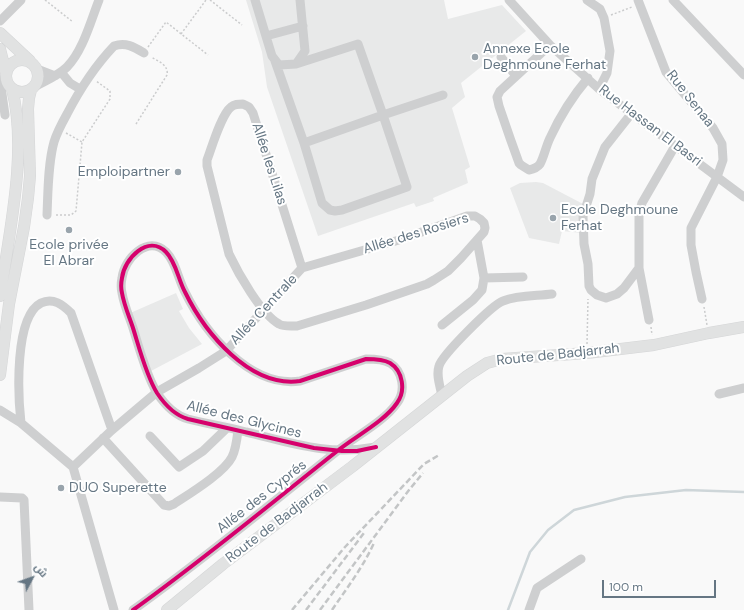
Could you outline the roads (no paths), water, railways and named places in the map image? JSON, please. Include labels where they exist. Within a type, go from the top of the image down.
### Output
[{"type":"main road","points":[[0,375],[9,304],[23,234],[28,198],[30,176],[29,98],[39,77],[34,65],[2,35]]},
{"type":"main road","points":[[0,49],[3,76],[12,89],[15,100],[18,146],[12,211],[0,296]]},
{"type":"main road","points":[[3,76],[8,68],[16,61],[20,60],[34,65]]},
{"type":"main road","points":[[12,89],[21,93],[34,88]]},
{"type":"main road","name":"Route de Badjarrah","points":[[167,610],[223,564],[472,372],[494,361],[512,357],[587,353],[654,345],[744,327]]},
{"type":"street","points":[[2,35],[2,19],[21,0]]},
{"type":"street","points":[[34,88],[58,74],[68,66],[77,54],[99,0]]},
{"type":"street","points":[[255,0],[272,56],[304,143],[322,202],[330,210],[342,210],[407,187],[358,44],[296,64],[279,65],[275,61]]},
{"type":"street","points":[[296,64],[305,52],[300,0]]},
{"type":"street","name":"Rue Hassan El Basri","points":[[510,0],[550,45],[599,89],[744,197]]},
{"type":"street","points":[[587,0],[600,10],[604,18],[610,52],[607,73],[599,89]]},
{"type":"street","points":[[673,0],[744,75]]},
{"type":"street","name":"Rue Senaa","points":[[638,2],[666,72],[713,128],[722,144],[723,160],[717,177],[691,228],[691,244],[694,265],[702,299]]},
{"type":"street","points":[[266,36],[302,26]]},
{"type":"street","points":[[47,215],[52,148],[59,129],[80,89],[114,46],[119,44],[129,45],[144,53]]},
{"type":"street","points":[[550,45],[500,91],[497,96],[499,106],[521,166],[529,170],[540,164],[547,143],[561,115],[574,95],[588,78]]},
{"type":"street","points":[[501,57],[516,76]]},
{"type":"street","points":[[34,65],[58,74],[80,89]]},
{"type":"street","points":[[3,76],[5,115]]},
{"type":"street","points":[[304,143],[443,95]]},
{"type":"street","name":"Allée les Lilas","points":[[264,310],[240,275],[229,254],[207,166],[207,160],[224,115],[235,105],[243,104],[249,107],[253,113],[302,268]]},
{"type":"street","points":[[631,114],[605,147],[592,179],[590,194],[583,216],[584,244],[588,264],[589,286],[597,295],[606,298],[620,291],[639,268]]},
{"type":"street","points":[[649,320],[639,268],[638,222],[642,203],[675,146]]},
{"type":"street","name":"Allée des Rosiers","points":[[264,310],[280,325],[288,327],[297,326],[366,305],[427,284],[448,271],[477,240],[484,232],[484,223],[475,216],[467,216],[398,240],[302,268]]},
{"type":"street","points":[[442,325],[469,303],[482,290],[484,278],[477,240]]},
{"type":"street","name":"Allée des Glycines","points":[[226,351],[196,312],[184,292],[172,259],[158,246],[150,245],[139,250],[126,266],[122,276],[121,292],[146,366],[157,392],[169,408],[177,415],[188,419],[314,448],[337,451],[376,447]]},
{"type":"street","name":"Allée Centrale","points":[[73,467],[103,438],[157,392],[226,351],[302,268]]},
{"type":"street","points":[[484,278],[523,277]]},
{"type":"street","points":[[442,396],[437,375],[441,361],[486,314],[499,303],[508,299],[552,294]]},
{"type":"street","points":[[21,423],[19,405],[23,334],[31,312],[45,301],[53,301],[63,305],[71,313],[112,430]]},
{"type":"street","name":"Allée des Cyprés","points":[[133,610],[285,494],[337,451],[382,418],[393,408],[401,396],[402,385],[398,371],[390,364],[376,359],[366,360],[300,381],[288,382],[277,381],[263,376],[226,351]]},
{"type":"street","points":[[718,394],[744,388]]},
{"type":"street","points":[[0,410],[21,423],[73,467],[114,610]]},
{"type":"street","points":[[150,436],[179,467],[203,451],[227,428]]},
{"type":"street","points":[[103,438],[164,505],[169,506],[206,482],[228,463],[234,452],[238,430]]},
{"type":"street","points":[[0,497],[22,498],[24,500],[29,610]]},
{"type":"street","points":[[529,610],[537,588],[581,559]]},
{"type":"waterway","points":[[508,610],[530,552],[548,530],[574,510],[625,497],[686,490],[744,492]]},
{"type":"railway","points":[[292,610],[345,547],[424,464],[439,455]]},
{"type":"railway","points":[[320,610],[423,473]]},
{"type":"railway","points":[[306,610],[364,533]]},
{"type":"railway","points":[[332,610],[360,569],[374,543]]},
{"type":"place","name":"Annexe Ecole Deghmoune Ferhat","points":[[475,57]]},
{"type":"place","name":"Emploipartner","points":[[178,172]]},
{"type":"place","name":"Ecole Deghmoune Ferhat","points":[[553,218]]},
{"type":"place","name":"Ecole privée El Abrar","points":[[69,230]]},
{"type":"place","name":"DUO Superette","points":[[61,488]]}]
